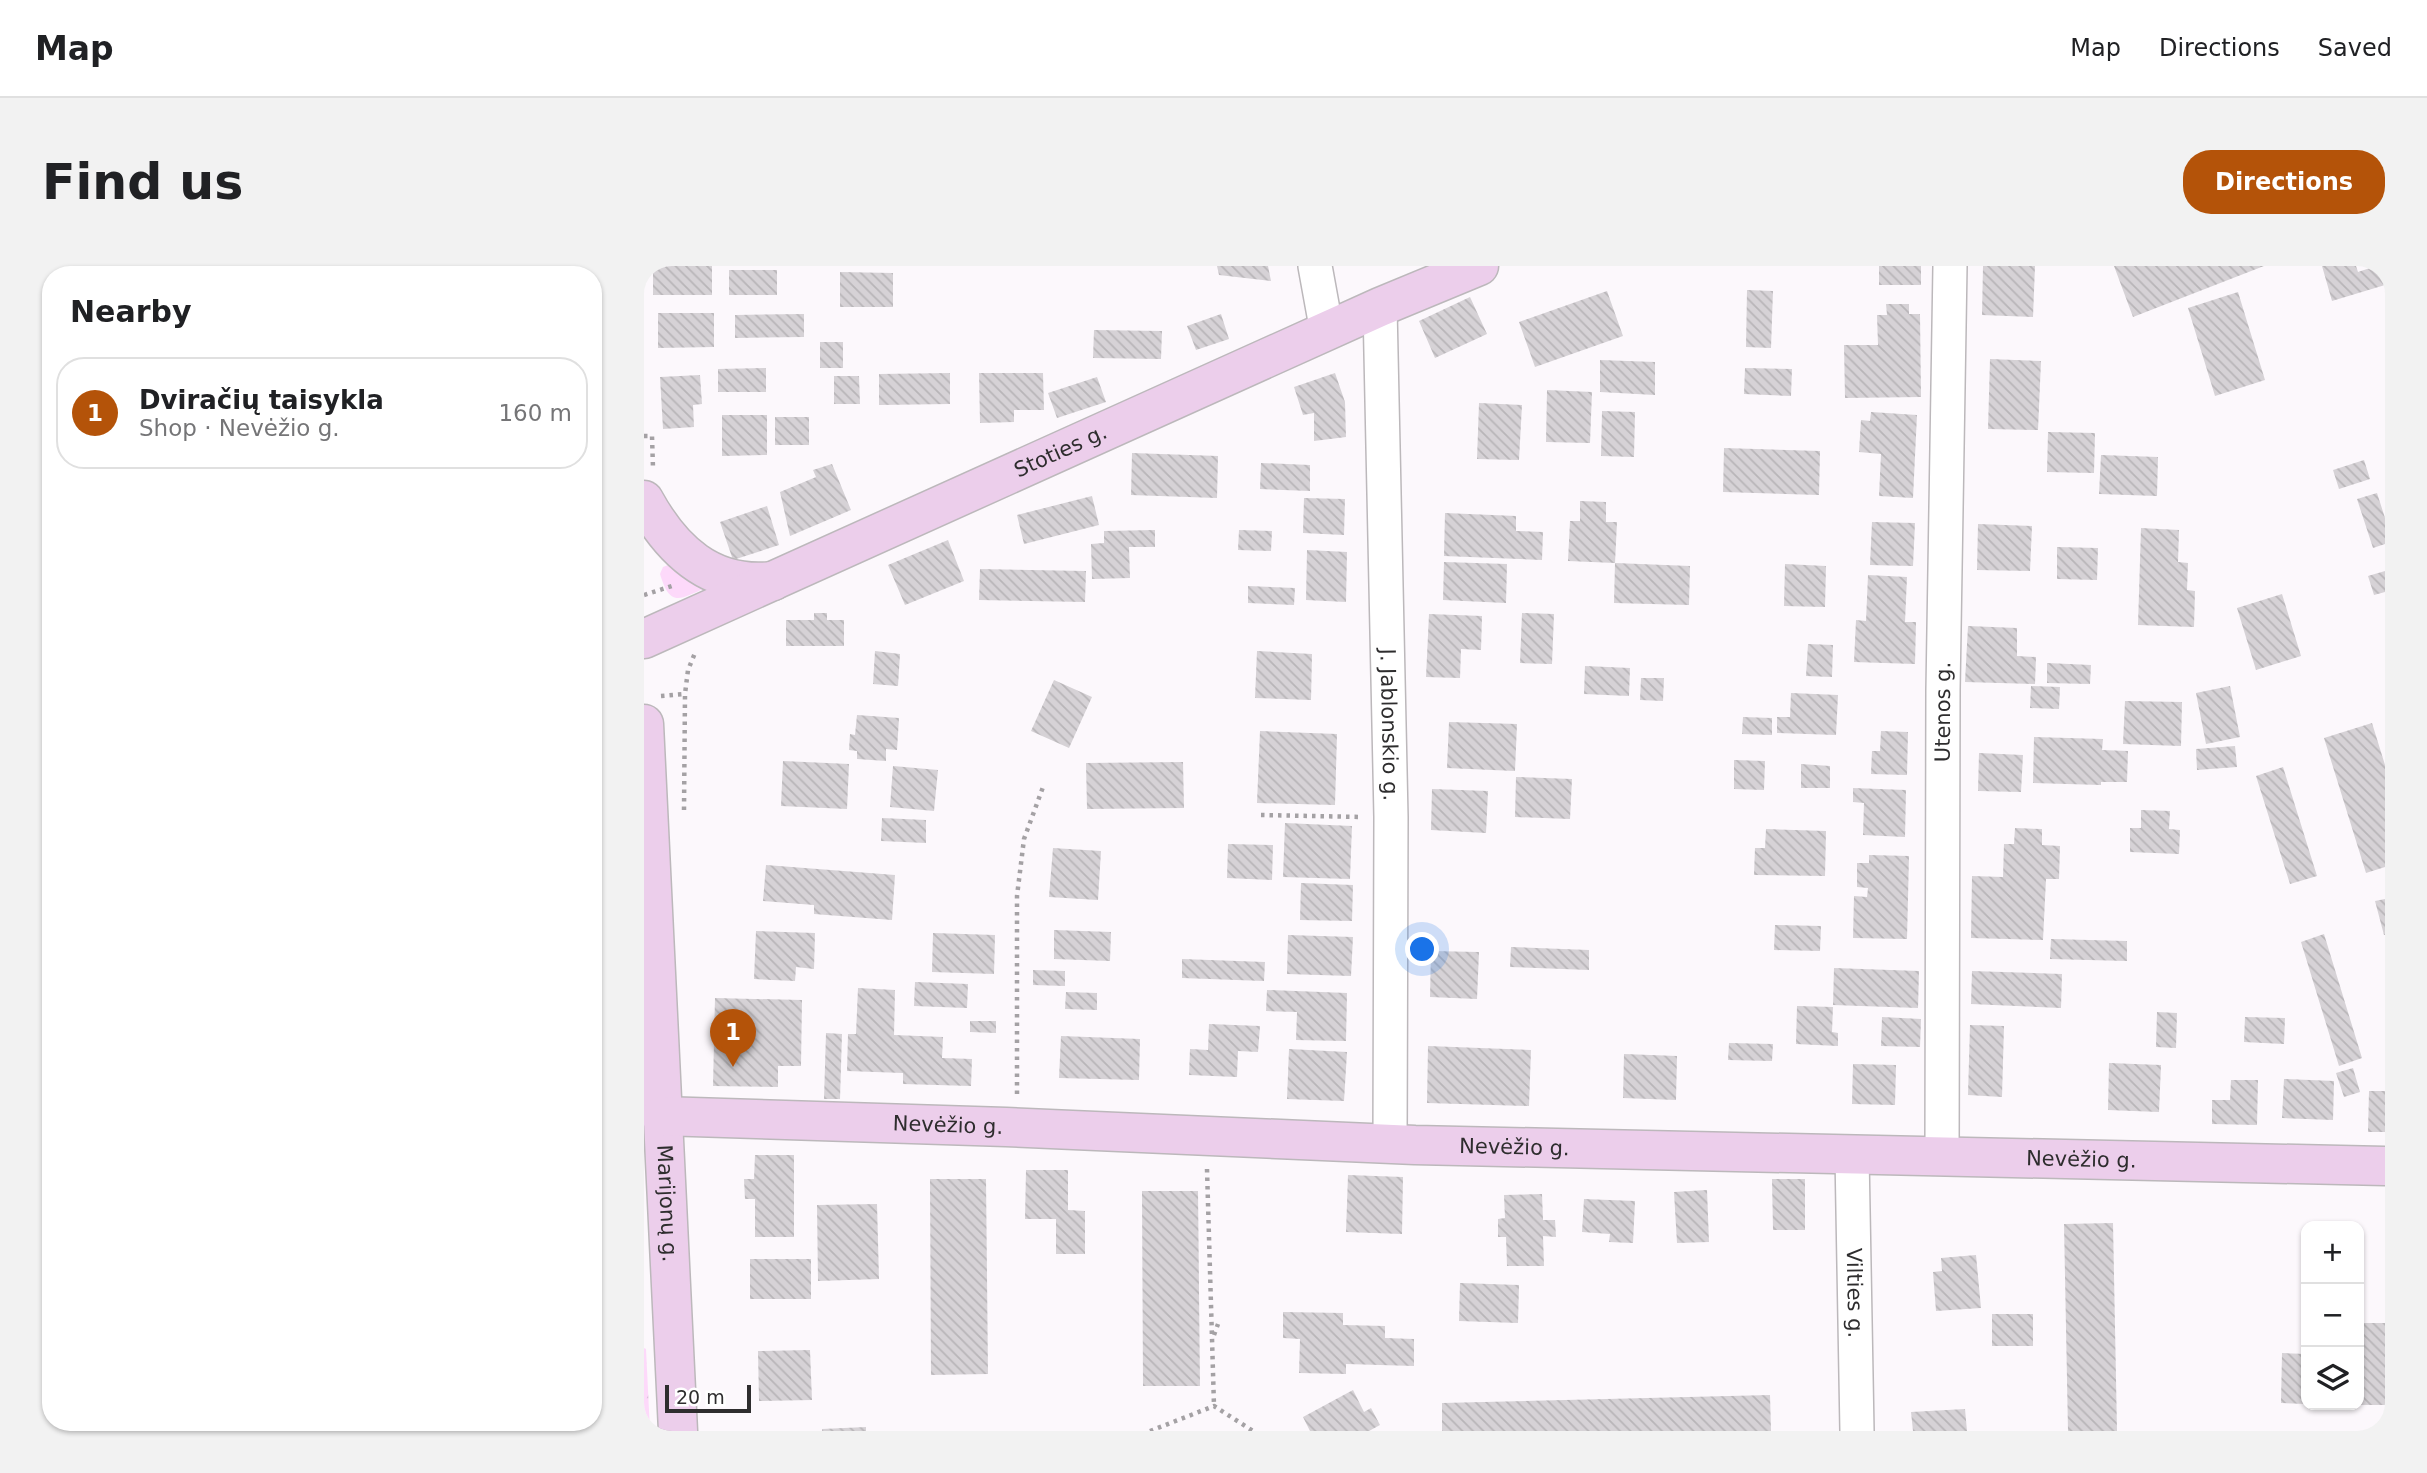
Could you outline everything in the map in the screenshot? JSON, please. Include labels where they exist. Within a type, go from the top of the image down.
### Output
[{"type":"main road","name":"Stoties g.","points":[[644,639],[1380,307],[1479,266]]},
{"type":"main road","points":[[649,485],[669,540],[690,558],[710,571],[735,581],[779,580]]},
{"type":"main road","name":"Marijonų g.","points":[[644,724],[653,1116],[678,1431]]},
{"type":"main road","name":"Nevėžio g.","points":[[653,1116],[1017,1127],[1390,1144],[2385,1166]]},
{"type":"street","points":[[1315,266],[1327,332]]},
{"type":"street","name":"Utenos g.","points":[[1942,1156],[1943,690],[1950,266]]},
{"type":"street","name":"J. Jablonskio g.","points":[[1380,307],[1391,817],[1390,1144]]},
{"type":"street","name":"Vilties g.","points":[[1852,1155],[1857,1431]]},
{"type":"path","points":[[644,436],[652,436],[649,485]]},
{"type":"path","points":[[683,814],[685,694],[688,670],[696,651]]},
{"type":"path","points":[[1017,1127],[1017,897],[1024,839],[1043,787]]},
{"type":"path","points":[[1261,815],[1391,817]]},
{"type":"path","points":[[1207,1137],[1214,1406]]},
{"type":"path","points":[[1212,1339],[1218,1324]]},
{"type":"path","points":[[1150,1431],[1214,1406]]},
{"type":"path","points":[[1214,1406],[1253,1431]]},
{"type":"green space","points":[[668,565],[705,588],[682,598],[672,596],[660,574],[663,567]]},
{"type":"green space","points":[[644,1348],[646,1349],[650,1431],[644,1431]]},
{"type":"building","points":[[653,266],[712,266],[712,295],[653,295]]},
{"type":"building","points":[[1217,266],[1268,266],[1271,281],[1219,275]]},
{"type":"building","points":[[1879,266],[1921,266],[1921,285],[1879,285]]},
{"type":"building","points":[[1983,266],[2035,266],[2033,317],[1982,315]]},
{"type":"building","points":[[2114,266],[2264,266],[2133,317]]},
{"type":"building","points":[[2322,266],[2356,266],[2358,272],[2385,266],[2385,285],[2332,301]]},
{"type":"building","points":[[729,270],[777,270],[777,295],[729,295]]},
{"type":"building","points":[[840,272],[893,273],[893,307],[840,307]]},
{"type":"building","points":[[1747,290],[1773,291],[1771,348],[1746,347]]},
{"type":"building","points":[[1607,291],[1623,336],[1535,367],[1519,322]]},
{"type":"building","points":[[2238,292],[2265,380],[2215,396],[2188,308]]},
{"type":"building","points":[[1470,297],[1487,334],[1435,358],[1419,321]]},
{"type":"building","points":[[1886,304],[1909,304],[1909,314],[1920,314],[1921,397],[1845,398],[1844,345],[1878,345],[1877,315],[1887,315]]},
{"type":"building","points":[[658,313],[714,313],[714,347],[658,348]]},
{"type":"building","points":[[804,314],[804,337],[735,338],[735,315]]},
{"type":"building","points":[[1221,314],[1229,339],[1196,350],[1187,326]]},
{"type":"building","points":[[1094,330],[1162,331],[1161,359],[1093,358]]},
{"type":"building","points":[[820,342],[843,342],[843,368],[820,368]]},
{"type":"building","points":[[1990,359],[2041,361],[2038,430],[1988,429]]},
{"type":"building","points":[[1600,360],[1655,362],[1655,395],[1600,392]]},
{"type":"building","points":[[766,368],[766,392],[718,392],[718,369]]},
{"type":"building","points":[[1745,368],[1792,369],[1791,396],[1744,394]]},
{"type":"building","points":[[950,373],[950,404],[879,405],[879,374]]},
{"type":"building","points":[[979,373],[1043,373],[1044,410],[1014,410],[1014,422],[980,423]]},
{"type":"building","points":[[1335,373],[1345,402],[1346,437],[1314,441],[1314,413],[1303,415],[1294,387]]},
{"type":"building","points":[[700,375],[702,404],[693,405],[694,427],[663,429],[660,377]]},
{"type":"building","points":[[834,376],[859,376],[860,404],[834,404]]},
{"type":"building","points":[[1097,377],[1106,402],[1057,418],[1048,393]]},
{"type":"building","points":[[1547,390],[1592,392],[1590,443],[1546,442]]},
{"type":"building","points":[[1479,403],[1522,405],[1519,460],[1477,459]]},
{"type":"building","points":[[1602,411],[1635,412],[1634,457],[1601,456]]},
{"type":"building","points":[[1871,412],[1917,415],[1913,498],[1879,496],[1881,454],[1859,452],[1861,420],[1870,421]]},
{"type":"building","points":[[722,415],[767,415],[767,455],[722,456]]},
{"type":"building","points":[[775,417],[809,417],[809,445],[775,445]]},
{"type":"building","points":[[2048,432],[2095,433],[2094,473],[2047,472]]},
{"type":"building","points":[[1724,448],[1820,451],[1819,495],[1723,492]]},
{"type":"building","points":[[1132,453],[1218,456],[1217,498],[1131,495]]},
{"type":"building","points":[[2101,455],[2158,457],[2157,496],[2099,494]]},
{"type":"building","points":[[2364,460],[2370,479],[2339,489],[2333,470]]},
{"type":"building","points":[[1261,463],[1310,465],[1310,491],[1260,489]]},
{"type":"building","points":[[832,464],[851,510],[790,536],[780,492],[816,477],[813,470]]},
{"type":"building","points":[[2377,493],[2385,518],[2385,544],[2373,548],[2357,499]]},
{"type":"building","points":[[1092,496],[1099,525],[1024,544],[1017,515]]},
{"type":"building","points":[[1304,498],[1345,499],[1344,535],[1303,533]]},
{"type":"building","points":[[1580,501],[1606,502],[1606,522],[1617,522],[1615,563],[1568,561],[1570,521],[1580,521]]},
{"type":"building","points":[[767,506],[779,545],[733,560],[720,522]]},
{"type":"building","points":[[1445,513],[1516,516],[1516,531],[1543,532],[1542,560],[1444,556]]},
{"type":"building","points":[[1872,522],[1915,523],[1913,566],[1870,565]]},
{"type":"building","points":[[1978,524],[2032,526],[2030,571],[1977,570]]},
{"type":"building","points":[[2141,528],[2179,530],[2178,562],[2188,563],[2187,590],[2195,591],[2194,627],[2138,625]]},
{"type":"building","points":[[1155,530],[1155,547],[1129,547],[1130,578],[1092,579],[1091,544],[1104,543],[1104,531]]},
{"type":"building","points":[[1239,530],[1272,531],[1271,551],[1238,550]]},
{"type":"building","points":[[948,540],[964,581],[905,605],[888,565]]},
{"type":"building","points":[[2057,547],[2098,548],[2097,580],[2057,579]]},
{"type":"building","points":[[1307,550],[1347,552],[1346,602],[1306,600]]},
{"type":"building","points":[[1444,562],[1507,564],[1506,603],[1443,600]]},
{"type":"building","points":[[1615,563],[1690,566],[1689,605],[1614,603]]},
{"type":"building","points":[[1785,564],[1826,566],[1825,607],[1784,606]]},
{"type":"building","points":[[980,569],[1086,571],[1085,602],[979,600]]},
{"type":"building","points":[[2385,571],[2385,592],[2374,595],[2368,576]]},
{"type":"building","points":[[1868,575],[1907,577],[1905,622],[1916,622],[1915,664],[1854,662],[1856,620],[1866,621]]},
{"type":"building","points":[[1248,586],[1295,588],[1294,605],[1248,603]]},
{"type":"building","points":[[2282,594],[2301,656],[2256,670],[2237,608]]},
{"type":"building","points":[[814,613],[827,613],[827,620],[844,620],[844,646],[786,646],[786,620],[814,620]]},
{"type":"building","points":[[1522,613],[1554,614],[1552,664],[1520,663]]},
{"type":"building","points":[[1429,614],[1482,616],[1481,650],[1461,649],[1460,678],[1426,677]]},
{"type":"building","points":[[1968,626],[2017,628],[2017,656],[2036,657],[2035,684],[1965,682]]},
{"type":"building","points":[[1808,644],[1833,645],[1832,677],[1806,676]]},
{"type":"building","points":[[875,651],[900,654],[898,686],[873,684]]},
{"type":"building","points":[[1257,651],[1312,654],[1311,700],[1255,698]]},
{"type":"building","points":[[2047,663],[2091,665],[2090,684],[2047,683]]},
{"type":"building","points":[[1585,666],[1630,668],[1629,696],[1584,694]]},
{"type":"building","points":[[1641,678],[1664,678],[1663,701],[1640,700]]},
{"type":"building","points":[[1054,680],[1092,697],[1069,748],[1031,731]]},
{"type":"building","points":[[2031,686],[2060,687],[2059,709],[2030,708]]},
{"type":"building","points":[[2230,686],[2240,737],[2206,744],[2196,693]]},
{"type":"building","points":[[1791,693],[1838,695],[1836,735],[1777,733],[1777,717],[1790,717]]},
{"type":"building","points":[[2125,701],[2182,702],[2181,746],[2123,744]]},
{"type":"building","points":[[857,715],[899,718],[897,750],[886,749],[886,761],[857,759],[857,751],[849,750],[850,734],[855,735]]},
{"type":"building","points":[[1743,717],[1772,718],[1772,735],[1742,734]]},
{"type":"building","points":[[1449,722],[1517,724],[1515,771],[1447,768]]},
{"type":"building","points":[[2372,723],[2385,765],[2385,867],[2366,873],[2324,738]]},
{"type":"building","points":[[1260,731],[1337,734],[1335,805],[1257,803]]},
{"type":"building","points":[[1881,731],[1908,732],[1907,775],[1871,774],[1872,751],[1880,751]]},
{"type":"building","points":[[2034,737],[2103,739],[2102,750],[2128,751],[2127,782],[2101,782],[2101,785],[2033,783]]},
{"type":"building","points":[[2235,746],[2237,767],[2197,770],[2196,749]]},
{"type":"building","points":[[1979,753],[2023,755],[2021,792],[1978,791]]},
{"type":"building","points":[[1734,760],[1765,761],[1764,790],[1734,789]]},
{"type":"building","points":[[783,761],[849,764],[847,809],[781,806]]},
{"type":"building","points":[[1183,762],[1184,808],[1087,809],[1086,763]]},
{"type":"building","points":[[1801,764],[1830,766],[1830,788],[1801,788]]},
{"type":"building","points":[[893,766],[938,770],[934,811],[890,807]]},
{"type":"building","points":[[2283,767],[2317,876],[2290,884],[2256,776]]},
{"type":"building","points":[[1516,777],[1572,779],[1570,819],[1515,817]]},
{"type":"building","points":[[1853,788],[1906,790],[1905,837],[1863,835],[1864,803],[1853,802]]},
{"type":"building","points":[[1432,789],[1488,791],[1486,833],[1431,830]]},
{"type":"building","points":[[2141,810],[2170,811],[2169,829],[2180,830],[2179,854],[2130,852],[2130,828],[2141,828]]},
{"type":"building","points":[[882,818],[926,820],[926,843],[881,841]]},
{"type":"building","points":[[1285,823],[1352,826],[1350,879],[1283,877]]},
{"type":"building","points":[[2015,828],[2042,829],[2042,845],[2060,846],[2059,879],[2046,879],[2043,940],[1971,938],[1972,876],[2003,877],[2004,844],[2014,844]]},
{"type":"building","points":[[1766,829],[1826,831],[1825,876],[1754,875],[1755,848],[1765,848]]},
{"type":"building","points":[[1228,844],[1273,845],[1272,880],[1227,878]]},
{"type":"building","points":[[1053,848],[1101,851],[1098,900],[1049,897]]},
{"type":"building","points":[[1869,855],[1909,856],[1907,939],[1853,938],[1854,896],[1867,897],[1868,888],[1857,887],[1857,863],[1869,863]]},
{"type":"building","points":[[766,865],[895,875],[892,920],[814,914],[814,905],[763,901]]},
{"type":"building","points":[[1301,883],[1353,885],[1352,921],[1300,920]]},
{"type":"building","points":[[2385,899],[2385,935],[2384,935],[2375,901]]},
{"type":"building","points":[[1775,925],[1821,926],[1820,951],[1774,950]]},
{"type":"building","points":[[1054,930],[1111,932],[1110,961],[1054,959]]},
{"type":"building","points":[[756,931],[815,933],[814,969],[796,967],[795,981],[754,979]]},
{"type":"building","points":[[933,933],[995,935],[994,974],[932,972]]},
{"type":"building","points":[[2324,934],[2362,1058],[2339,1066],[2301,942]]},
{"type":"building","points":[[1288,935],[1353,937],[1351,976],[1287,974]]},
{"type":"building","points":[[2051,939],[2127,941],[2127,961],[2050,959]]},
{"type":"building","points":[[1511,947],[1589,950],[1589,970],[1510,967]]},
{"type":"building","points":[[1431,951],[1479,952],[1477,999],[1430,997]]},
{"type":"building","points":[[1182,959],[1265,962],[1264,981],[1182,978]]},
{"type":"building","points":[[1834,968],[1919,971],[1918,1008],[1833,1005]]},
{"type":"building","points":[[1033,970],[1065,971],[1065,986],[1033,985]]},
{"type":"building","points":[[1972,971],[2062,974],[2061,1008],[1971,1004]]},
{"type":"building","points":[[915,982],[968,984],[967,1008],[914,1006]]},
{"type":"building","points":[[858,988],[895,990],[894,1035],[943,1037],[942,1058],[972,1059],[971,1086],[903,1084],[903,1073],[847,1071],[848,1034],[856,1034]]},
{"type":"building","points":[[1267,990],[1347,993],[1346,1041],[1296,1040],[1297,1012],[1266,1011]]},
{"type":"building","points":[[1066,992],[1097,993],[1097,1010],[1065,1009]]},
{"type":"building","points":[[715,998],[802,1000],[801,1066],[778,1066],[778,1087],[713,1086]]},
{"type":"building","points":[[1797,1006],[1833,1007],[1832,1032],[1838,1033],[1838,1046],[1796,1044]]},
{"type":"building","points":[[2157,1012],[2177,1013],[2176,1048],[2156,1047]]},
{"type":"building","points":[[1882,1017],[1921,1019],[1920,1047],[1881,1046]]},
{"type":"building","points":[[2245,1017],[2285,1018],[2284,1044],[2244,1042]]},
{"type":"building","points":[[970,1021],[996,1021],[996,1033],[970,1032]]},
{"type":"building","points":[[1209,1024],[1260,1026],[1258,1052],[1238,1051],[1237,1077],[1189,1075],[1190,1049],[1208,1050]]},
{"type":"building","points":[[1970,1025],[2004,1026],[2002,1097],[1968,1095]]},
{"type":"building","points":[[826,1033],[842,1034],[840,1099],[824,1099]]},
{"type":"building","points":[[1061,1036],[1140,1039],[1139,1080],[1059,1078]]},
{"type":"building","points":[[1729,1043],[1773,1044],[1772,1061],[1728,1060]]},
{"type":"building","points":[[1428,1046],[1531,1050],[1529,1106],[1427,1103]]},
{"type":"building","points":[[1289,1049],[1347,1052],[1344,1101],[1287,1099]]},
{"type":"building","points":[[1624,1054],[1677,1056],[1676,1100],[1623,1098]]},
{"type":"building","points":[[2109,1063],[2161,1065],[2159,1112],[2108,1110]]},
{"type":"building","points":[[1853,1064],[1896,1065],[1895,1105],[1852,1104]]},
{"type":"building","points":[[2353,1068],[2360,1092],[2344,1097],[2336,1073]]},
{"type":"building","points":[[2284,1079],[2334,1081],[2333,1120],[2282,1118]]},
{"type":"building","points":[[2231,1080],[2258,1080],[2257,1125],[2212,1124],[2212,1100],[2230,1100]]},
{"type":"building","points":[[2369,1091],[2385,1091],[2385,1132],[2368,1132]]},
{"type":"building","points":[[755,1155],[794,1155],[794,1237],[755,1237],[755,1199],[745,1199],[744,1179],[754,1179]]},
{"type":"building","points":[[1026,1170],[1068,1170],[1068,1210],[1085,1211],[1085,1254],[1056,1254],[1056,1219],[1025,1219]]},
{"type":"building","points":[[1348,1175],[1403,1177],[1402,1234],[1346,1232]]},
{"type":"building","points":[[930,1179],[986,1179],[988,1374],[931,1375]]},
{"type":"building","points":[[1772,1179],[1805,1179],[1805,1230],[1773,1230]]},
{"type":"building","points":[[1707,1190],[1709,1242],[1677,1243],[1674,1192]]},
{"type":"building","points":[[1142,1191],[1198,1191],[1200,1386],[1143,1386]]},
{"type":"building","points":[[1542,1194],[1543,1220],[1555,1220],[1556,1237],[1543,1236],[1544,1266],[1507,1266],[1506,1237],[1498,1237],[1498,1219],[1505,1218],[1504,1195]]},
{"type":"building","points":[[1584,1199],[1635,1201],[1633,1243],[1609,1242],[1610,1234],[1582,1232]]},
{"type":"building","points":[[877,1204],[879,1279],[818,1281],[817,1205]]},
{"type":"building","points":[[2113,1223],[2117,1431],[2068,1431],[2064,1224]]},
{"type":"building","points":[[1976,1255],[1981,1308],[1936,1311],[1933,1272],[1942,1271],[1941,1258]]},
{"type":"building","points":[[750,1259],[811,1259],[811,1299],[750,1299]]},
{"type":"building","points":[[1460,1283],[1519,1285],[1518,1323],[1459,1321]]},
{"type":"building","points":[[1283,1312],[1343,1313],[1343,1325],[1385,1326],[1385,1338],[1414,1339],[1414,1366],[1346,1364],[1346,1374],[1299,1373],[1300,1339],[1283,1338]]},
{"type":"building","points":[[1992,1314],[2033,1314],[2033,1346],[1992,1346]]},
{"type":"building","points":[[2364,1323],[2385,1323],[2385,1405],[2364,1405]]},
{"type":"building","points":[[810,1350],[812,1400],[759,1401],[758,1351]]},
{"type":"building","points":[[2282,1353],[2301,1354],[2301,1404],[2281,1403]]},
{"type":"building","points":[[1353,1390],[1364,1412],[1371,1408],[1380,1425],[1369,1431],[1310,1431],[1303,1417]]},
{"type":"building","points":[[1770,1395],[1771,1431],[1442,1431],[1442,1403]]},
{"type":"building","points":[[1965,1409],[1967,1431],[1913,1431],[1911,1412]]},
{"type":"building","points":[[866,1427],[866,1431],[822,1431],[822,1429]]},
{"type":"place","name":"Dviračių taisykla","points":[[733,1067]]}]
